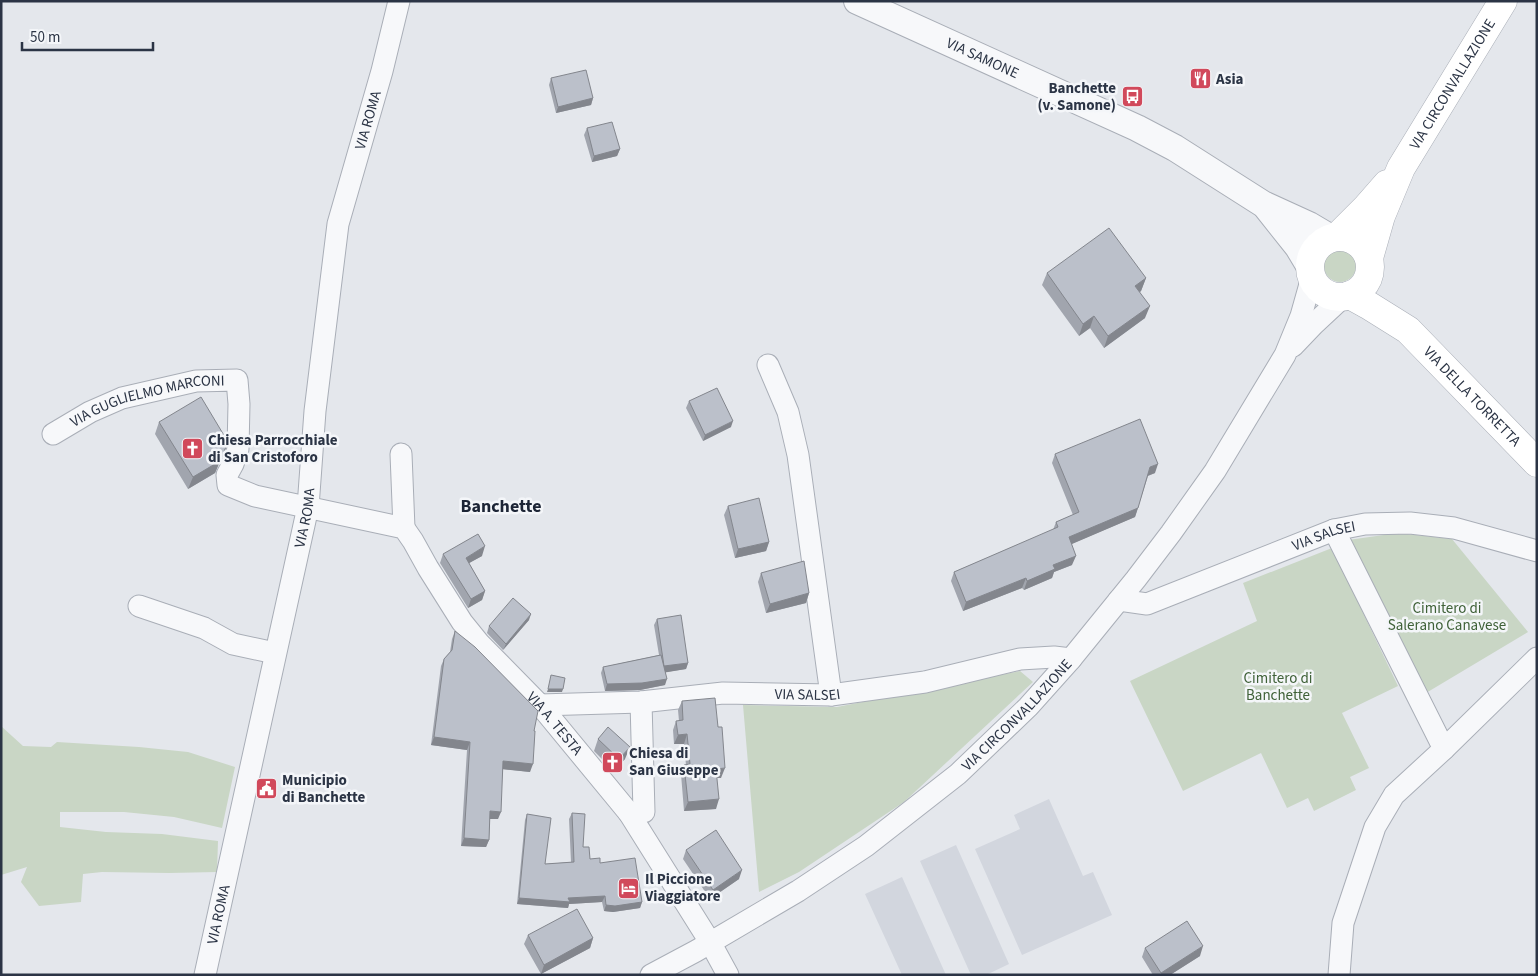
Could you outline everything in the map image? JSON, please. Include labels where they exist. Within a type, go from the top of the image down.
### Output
[{"type":"main road","name":"VIA CIRCONVALLAZIONE","points":[[1369,264],[1381,216],[1401,168],[1503,1]]},
{"type":"main road","name":"VIA CIRCONVALLAZIONE","points":[[1334,237],[1366,208],[1401,168]]},
{"type":"main road","points":[[1346,296],[1360,289],[1366,282],[1369,264],[1367,253],[1361,244],[1353,239],[1343,236],[1334,237],[1324,241],[1316,248],[1311,257],[1311,272],[1316,286],[1332,296],[1346,296],[1368,305],[1408,330]]},
{"type":"main road","points":[[1369,264],[1408,330]]},
{"type":"main road","name":"VIA DELLA TORRETTA","points":[[1408,330],[1537,463]]},
{"type":"street","name":"VIA ROMA","points":[[205,975],[308,507],[315,411],[338,224],[382,71],[399,1]]},
{"type":"street","name":"VIA SAMONE","points":[[856,1],[1137,128],[1182,152],[1263,204],[1334,237]]},
{"type":"street","name":"VIA SAMONE","points":[[1263,204],[1298,247],[1311,272]]},
{"type":"street","name":"VIA CIRCONVALLAZIONE","points":[[651,975],[798,891],[866,846],[958,774],[1028,707],[1071,659],[1119,600],[1171,533],[1215,471],[1285,355],[1301,316],[1311,272]]},
{"type":"street","name":"VIA CIRCONVALLAZIONE","points":[[1285,355],[1314,324],[1346,296]]},
{"type":"street","points":[[768,365],[788,412],[798,455],[831,695]]},
{"type":"street","name":"VIA GUGLIELMO MARCONI","points":[[53,434],[90,412],[122,398],[196,381],[237,380],[239,404],[238,449],[227,475],[228,485],[255,496],[308,507]]},
{"type":"street","points":[[308,507],[404,528],[401,454]]},
{"type":"street","name":"VIA SALSEI","points":[[1119,600],[1147,604],[1334,530],[1365,524],[1410,523],[1454,528],[1537,551]]},
{"type":"street","name":"VIA A. TESTA","points":[[404,528],[462,622],[540,705],[629,813],[710,942],[728,975]]},
{"type":"street","points":[[1334,530],[1444,749]]},
{"type":"street","points":[[139,606],[204,628],[233,644],[276,653]]},
{"type":"street","name":"VIA SALSEI","points":[[540,705],[641,702],[723,693],[831,695],[926,682],[1020,659],[1054,657],[1071,659]]},
{"type":"street","points":[[1339,975],[1343,923],[1375,827],[1394,795],[1537,658]]},
{"type":"street","points":[[629,813],[644,812],[641,702]]},
{"type":"shaded area","points":[[1049,799],[1083,876],[1093,872],[1112,915],[1022,955],[975,849],[1020,829],[1014,815]]},
{"type":"shaded area","points":[[956,845],[1009,964],[986,975],[971,975],[920,861]]},
{"type":"shaded area","points":[[902,877],[946,975],[902,975],[865,894]]},
{"type":"green space","points":[[1340,250],[1352,254],[1356,266],[1352,278],[1340,282],[1328,278],[1324,266],[1328,254]]},
{"type":"green space","name":"Cimitero di Salerano Canavese","points":[[1398,533],[1452,539],[1528,632],[1426,693],[1348,540]]},
{"type":"green space","name":"Cimitero di Banchette","points":[[1332,548],[1398,686],[1342,713],[1369,768],[1350,777],[1356,790],[1314,811],[1308,798],[1287,808],[1261,753],[1183,791],[1130,681],[1257,621],[1243,583]]},
{"type":"green space","points":[[1020,671],[1033,682],[904,802],[799,872],[759,892],[743,705],[837,707]]},
{"type":"green space","points":[[1,726],[23,746],[51,747],[57,742],[139,747],[188,752],[235,767],[222,828],[174,817],[124,812],[60,812],[60,827],[106,832],[162,834],[218,841],[217,872],[102,872],[83,874],[81,902],[39,906],[21,882],[27,867],[1,875]]},
{"type":"building","points":[[586,70],[593,98],[558,107],[551,78]]},
{"type":"building","points":[[612,122],[620,149],[594,156],[587,128]]},
{"type":"building","points":[[1109,228],[1146,278],[1135,286],[1150,306],[1108,336],[1094,316],[1083,324],[1047,273]]},
{"type":"building","points":[[717,388],[733,421],[705,435],[689,401]]},
{"type":"building","name":"Chiesa Parrocchiale di San Cristoforo","points":[[201,397],[228,442],[220,461],[193,477],[159,422]]},
{"type":"building","points":[[1140,419],[1158,464],[1150,467],[1138,508],[1069,537],[1076,556],[1053,565],[1055,569],[1027,581],[1026,578],[966,602],[954,572],[1058,527],[1056,522],[1079,512],[1055,454]]},
{"type":"building","points":[[759,498],[769,542],[738,549],[728,506]]},
{"type":"building","points":[[478,534],[485,546],[466,558],[485,591],[471,599],[443,554]]},
{"type":"building","points":[[804,561],[809,593],[770,604],[761,573]]},
{"type":"building","points":[[513,598],[531,614],[506,644],[489,626]]},
{"type":"building","points":[[681,615],[688,663],[664,666],[657,619]]},
{"type":"building","points":[[455,631],[475,647],[538,711],[534,731],[533,764],[503,761],[501,812],[490,811],[489,840],[464,838],[470,742],[434,737],[444,659],[452,650]]},
{"type":"building","points":[[661,655],[667,679],[642,683],[607,684],[603,667]]},
{"type":"building","points":[[551,675],[565,678],[563,689],[548,689]]},
{"type":"building","points":[[715,698],[718,727],[722,727],[725,768],[716,769],[719,799],[688,802],[684,765],[690,764],[687,734],[678,735],[676,721],[683,720],[682,701]]},
{"type":"building","points":[[608,727],[630,747],[619,759],[598,739]]},
{"type":"building","points":[[572,813],[585,814],[583,847],[589,847],[590,859],[600,858],[600,863],[635,858],[642,902],[615,906],[606,905],[605,896],[568,898],[570,902],[519,898],[527,814],[551,818],[545,864],[574,862]]},
{"type":"building","points":[[716,830],[742,870],[713,890],[686,850]]},
{"type":"building","points":[[577,909],[593,938],[544,965],[528,935]]},
{"type":"building","points":[[1187,921],[1203,946],[1161,973],[1145,948]]},
{"type":"place","name":"Asia","points":[[1200,79]]},
{"type":"place","name":"Banchette (v. Samone)","points":[[1132,97]]},
{"type":"place","name":"Chiesa Parrocchiale di San Cristoforo","points":[[192,449]]},
{"type":"place","name":"Chiesa di San Giuseppe","points":[[613,762]]},
{"type":"place","name":"Municipio di Banchette","points":[[266,789]]},
{"type":"place","name":"Il Piccione Viaggiatore","points":[[629,888]]},
{"type":"district","name":"Banchette","points":[[501,506]]}]
